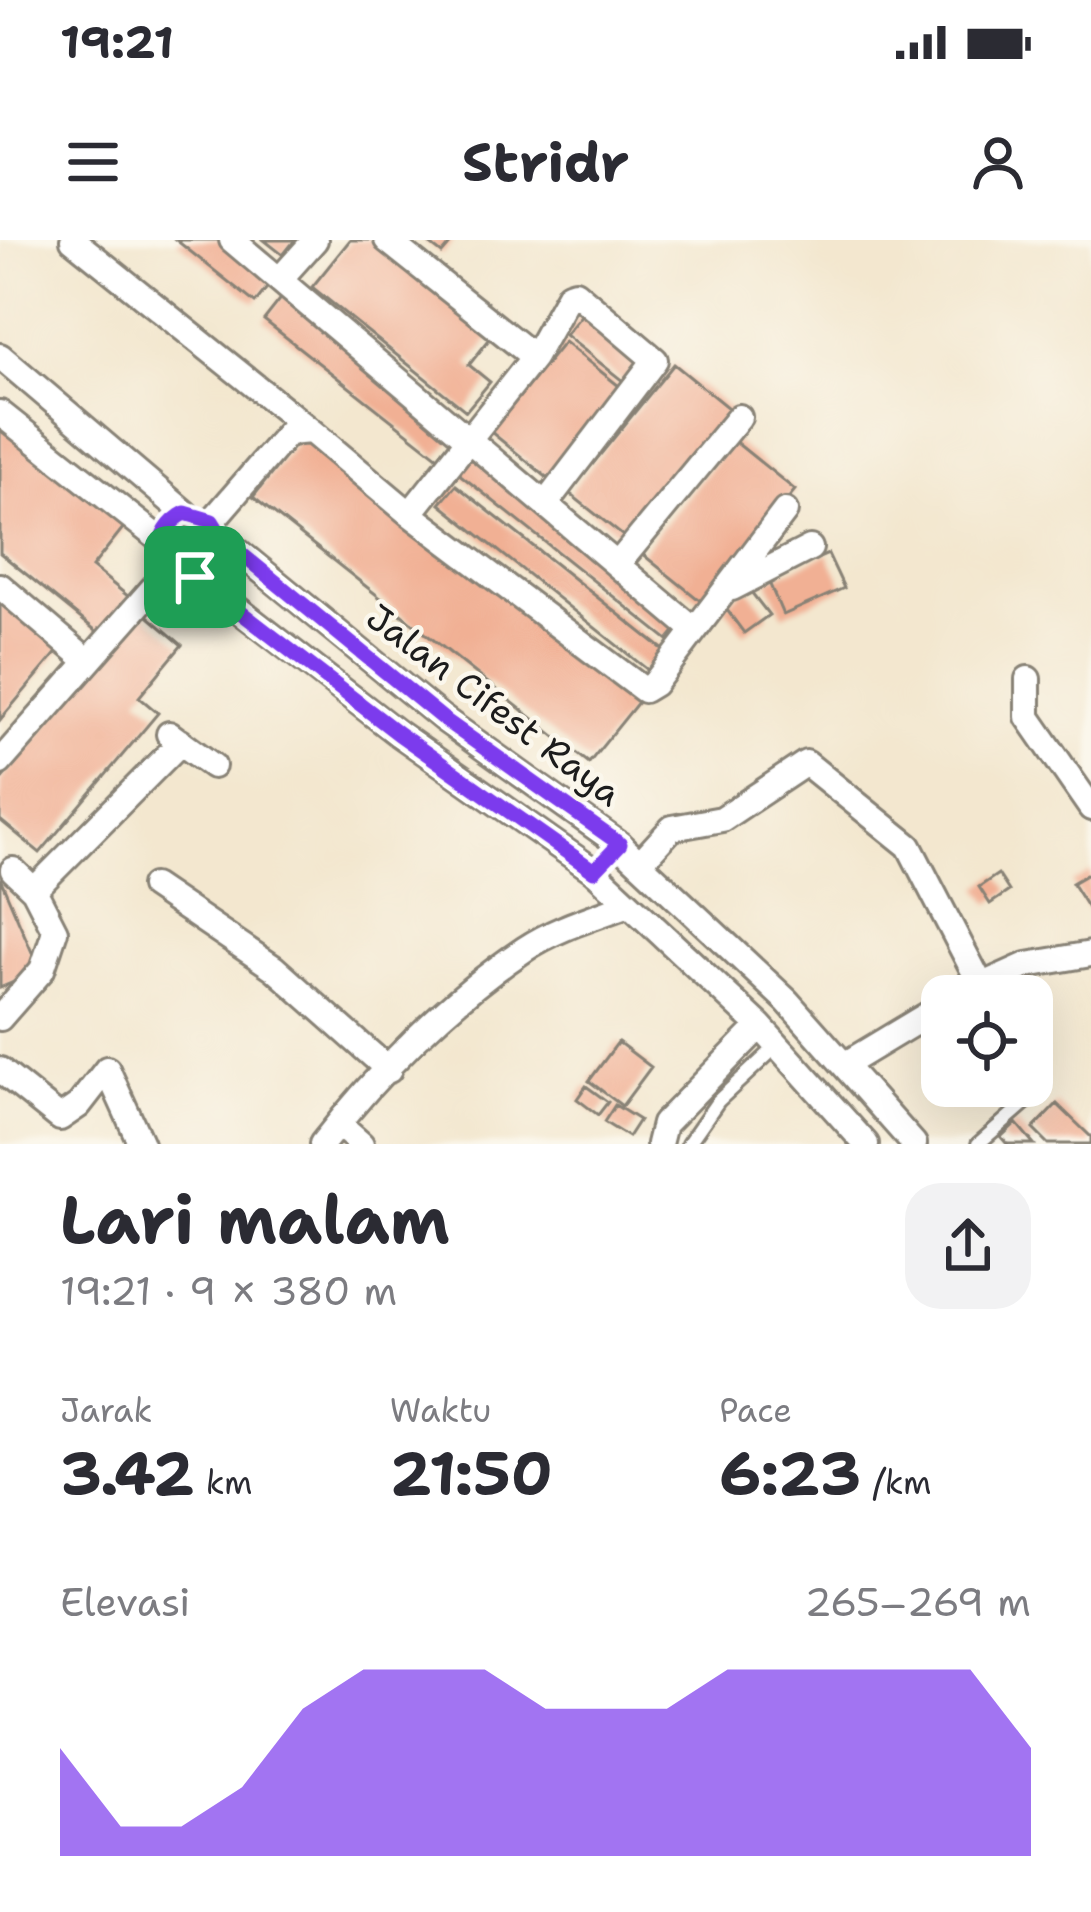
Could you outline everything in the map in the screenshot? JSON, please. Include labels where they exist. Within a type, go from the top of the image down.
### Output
[{"type":"street","points":[[73,240],[410,514],[638,689],[654,685],[784,512]]},
{"type":"street","points":[[232,240],[470,435],[693,629]]},
{"type":"street","points":[[280,279],[315,240]]},
{"type":"street","points":[[387,240],[534,357]]},
{"type":"street","points":[[410,514],[534,357],[572,292],[655,360],[546,503]]},
{"type":"street","points":[[0,356],[185,513],[218,530]]},
{"type":"street","points":[[0,413],[159,539]]},
{"type":"street","points":[[617,565],[740,417]]},
{"type":"street","points":[[0,762],[88,661],[183,573],[211,570],[221,556],[218,530],[288,433],[311,431]]},
{"type":"street","points":[[183,573],[160,555],[159,539],[168,522],[185,513]]},
{"type":"street","name":"Jalan Cifest Raya","points":[[218,530],[442,718],[620,844],[787,1001],[914,1144]]},
{"type":"street","points":[[722,593],[810,548]]},
{"type":"street","name":"Jalan Cifest Raya","points":[[183,573],[594,871],[760,1026],[866,1144]]},
{"type":"street","points":[[0,586],[88,661]]},
{"type":"street","points":[[1028,679],[1028,717],[1091,808]]},
{"type":"street","points":[[34,890],[174,738],[212,766]]},
{"type":"street","points":[[640,863],[672,828],[722,819],[806,763],[909,846],[963,975]]},
{"type":"street","points":[[594,871],[620,844]]},
{"type":"street","points":[[0,1018],[42,970],[54,941],[52,915],[13,870]]},
{"type":"street","points":[[153,886],[274,968],[389,1070]]},
{"type":"street","points":[[361,1144],[330,1134],[389,1070],[524,949],[629,904]]},
{"type":"street","points":[[1003,975],[1027,965],[1091,954]]},
{"type":"street","points":[[844,1065],[921,1019]]},
{"type":"street","points":[[659,1144],[664,1124],[760,1026]]},
{"type":"street","points":[[0,1070],[60,1118],[79,1105],[107,1069],[141,1144]]},
{"type":"lane","points":[[688,1144],[718,1101],[778,1046]]},
{"type":"lane","points":[[978,1144],[1020,1107]]},
{"type":"building","points":[[176,240],[225,240],[274,279],[255,303]]},
{"type":"building","points":[[264,240],[295,240],[283,255]]},
{"type":"building","points":[[350,240],[374,240],[492,336],[469,365],[490,382],[466,411],[312,287]]},
{"type":"building","points":[[424,240],[454,240],[442,254]]},
{"type":"building","points":[[286,292],[459,430],[438,457],[264,320]]},
{"type":"building","points":[[583,313],[646,365],[629,386],[565,335]]},
{"type":"building","points":[[564,342],[624,390],[550,480],[491,432]]},
{"type":"building","points":[[674,364],[733,412],[628,540],[569,493]]},
{"type":"building","points":[[0,421],[127,523],[92,567],[129,597],[100,634],[0,553]]},
{"type":"building","points":[[303,434],[639,701],[589,763],[253,497]]},
{"type":"building","points":[[733,440],[795,490],[703,603],[641,553]]},
{"type":"building","points":[[472,455],[683,622],[668,640],[458,473]]},
{"type":"building","points":[[456,485],[665,651],[649,671],[440,504]]},
{"type":"building","points":[[828,554],[844,588],[783,615],[768,580]]},
{"type":"building","points":[[748,588],[769,615],[744,633],[724,606]]},
{"type":"building","points":[[0,590],[64,644],[0,720]]},
{"type":"building","points":[[143,612],[182,645],[139,697],[158,713],[40,853],[0,820],[0,781]]},
{"type":"building","points":[[1091,872],[1091,913],[1072,883]]},
{"type":"building","points":[[998,874],[1009,891],[990,904],[979,887]]},
{"type":"building","points":[[0,878],[40,971],[0,988]]},
{"type":"building","points":[[618,1042],[651,1067],[622,1106],[589,1081]]},
{"type":"building","points":[[586,1086],[608,1102],[598,1115],[577,1099]]},
{"type":"building","points":[[1057,1104],[1091,1137],[1091,1144],[1048,1144],[1033,1129]]},
{"type":"building","points":[[615,1105],[639,1120],[628,1137],[604,1122]]},
{"type":"building","points":[[1016,1123],[1034,1144],[1007,1144],[1001,1137]]},
{"type":"route","points":[[185,513],[212,521],[223,539],[442,718],[620,844],[594,871],[399,734],[195,577],[170,569],[160,555],[159,539],[168,522],[185,513]]}]
